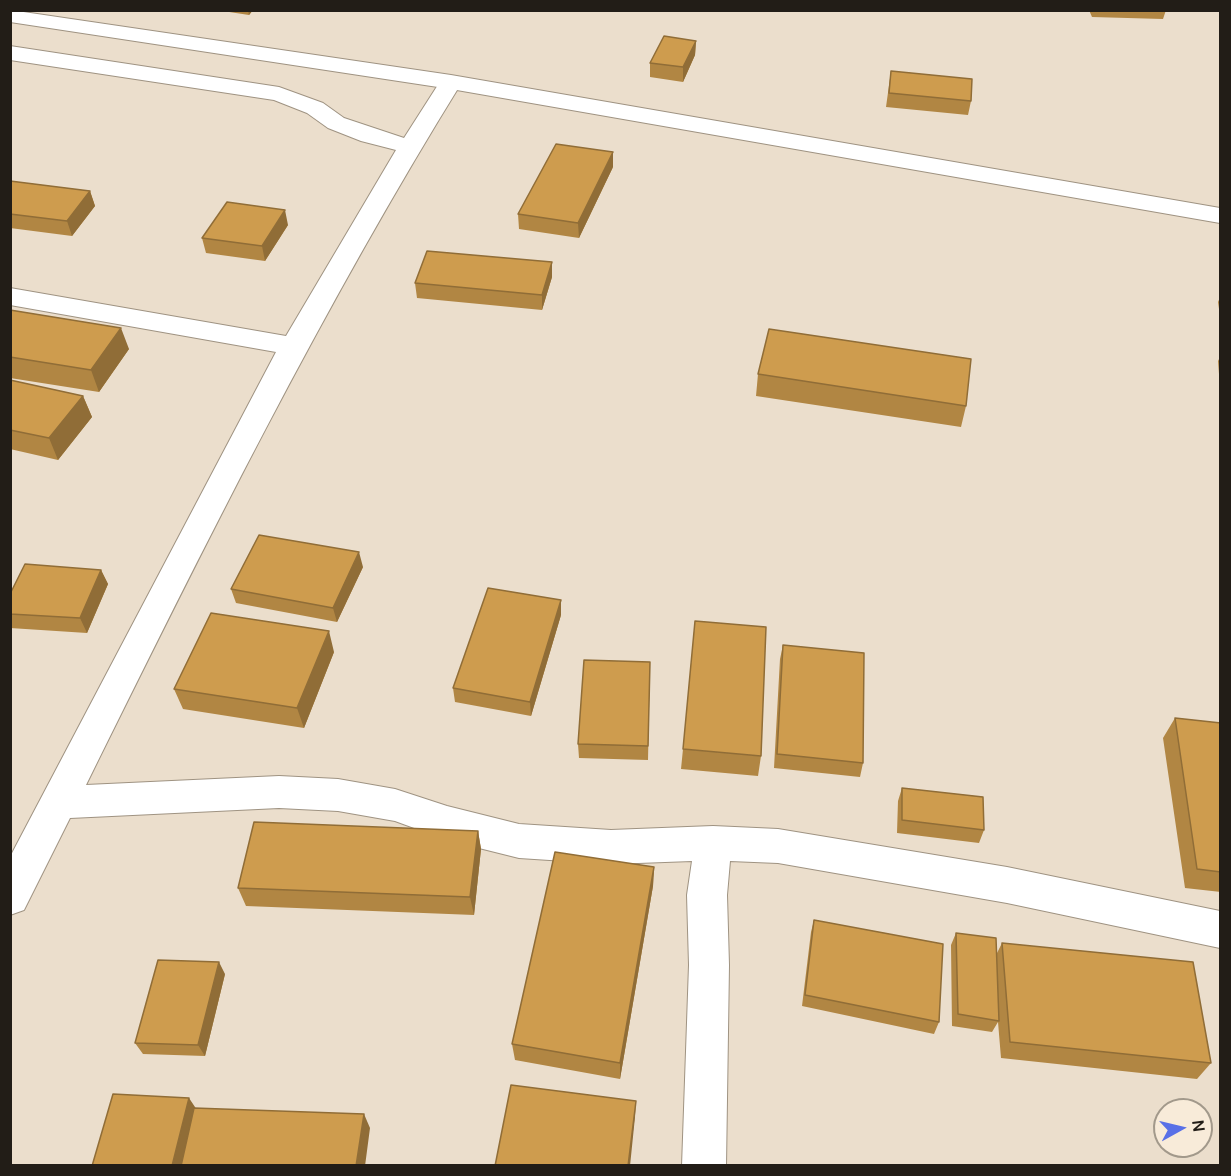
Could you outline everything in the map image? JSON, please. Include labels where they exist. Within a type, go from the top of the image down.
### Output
[{"type":"street","points":[[10,16],[451,82],[1221,216]]},
{"type":"street","points":[[10,52],[279,94],[315,108],[336,123],[369,136],[409,146]]},
{"type":"street","points":[[10,897],[60,802],[163,593],[292,346],[409,146],[451,82]]},
{"type":"street","points":[[10,296],[292,346]]},
{"type":"street","points":[[60,802],[279,792],[338,795],[395,805],[447,823],[519,841],[611,848],[713,843],[778,846],[1007,885],[1221,930]]},
{"type":"street","points":[[704,1166],[709,965],[707,895],[713,843]]},
{"type":"building","points":[[664,36],[696,41],[683,67],[650,63]]},
{"type":"building","points":[[891,71],[972,79],[971,101],[889,93]]},
{"type":"building","points":[[556,144],[613,152],[578,223],[518,214]]},
{"type":"building","points":[[10,181],[90,191],[67,221],[10,214]]},
{"type":"building","points":[[227,202],[285,210],[262,246],[202,238]]},
{"type":"building","points":[[427,251],[552,262],[542,295],[415,283]]},
{"type":"building","points":[[10,310],[121,328],[91,370],[10,357]]},
{"type":"building","points":[[769,329],[971,359],[966,406],[758,374]]},
{"type":"building","points":[[10,380],[83,396],[49,438],[10,430]]},
{"type":"building","points":[[259,535],[359,552],[333,608],[231,589]]},
{"type":"building","points":[[25,564],[101,570],[80,618],[10,614],[10,594]]},
{"type":"building","points":[[488,588],[561,600],[530,702],[453,688]]},
{"type":"building","points":[[211,613],[329,631],[297,708],[174,689]]},
{"type":"building","points":[[695,621],[766,627],[761,756],[683,749]]},
{"type":"building","points":[[783,645],[864,653],[863,763],[777,754]]},
{"type":"building","points":[[584,660],[650,662],[648,746],[578,744]]},
{"type":"building","points":[[1175,718],[1221,723],[1221,872],[1197,869]]},
{"type":"building","points":[[902,788],[983,797],[984,830],[902,820]]},
{"type":"building","points":[[254,822],[478,831],[470,897],[238,888]]},
{"type":"building","points":[[555,852],[654,867],[620,1063],[512,1044]]},
{"type":"building","points":[[814,920],[943,944],[939,1022],[805,995]]},
{"type":"building","points":[[956,933],[996,938],[999,1021],[958,1014]]},
{"type":"building","points":[[1002,943],[1193,962],[1211,1063],[1010,1042]]},
{"type":"building","points":[[158,960],[219,962],[198,1045],[135,1043]]},
{"type":"building","points":[[511,1085],[636,1101],[628,1166],[495,1166]]},
{"type":"building","points":[[113,1094],[189,1098],[172,1166],[92,1166]]},
{"type":"building","points":[[194,1108],[364,1114],[356,1166],[181,1166]]}]
